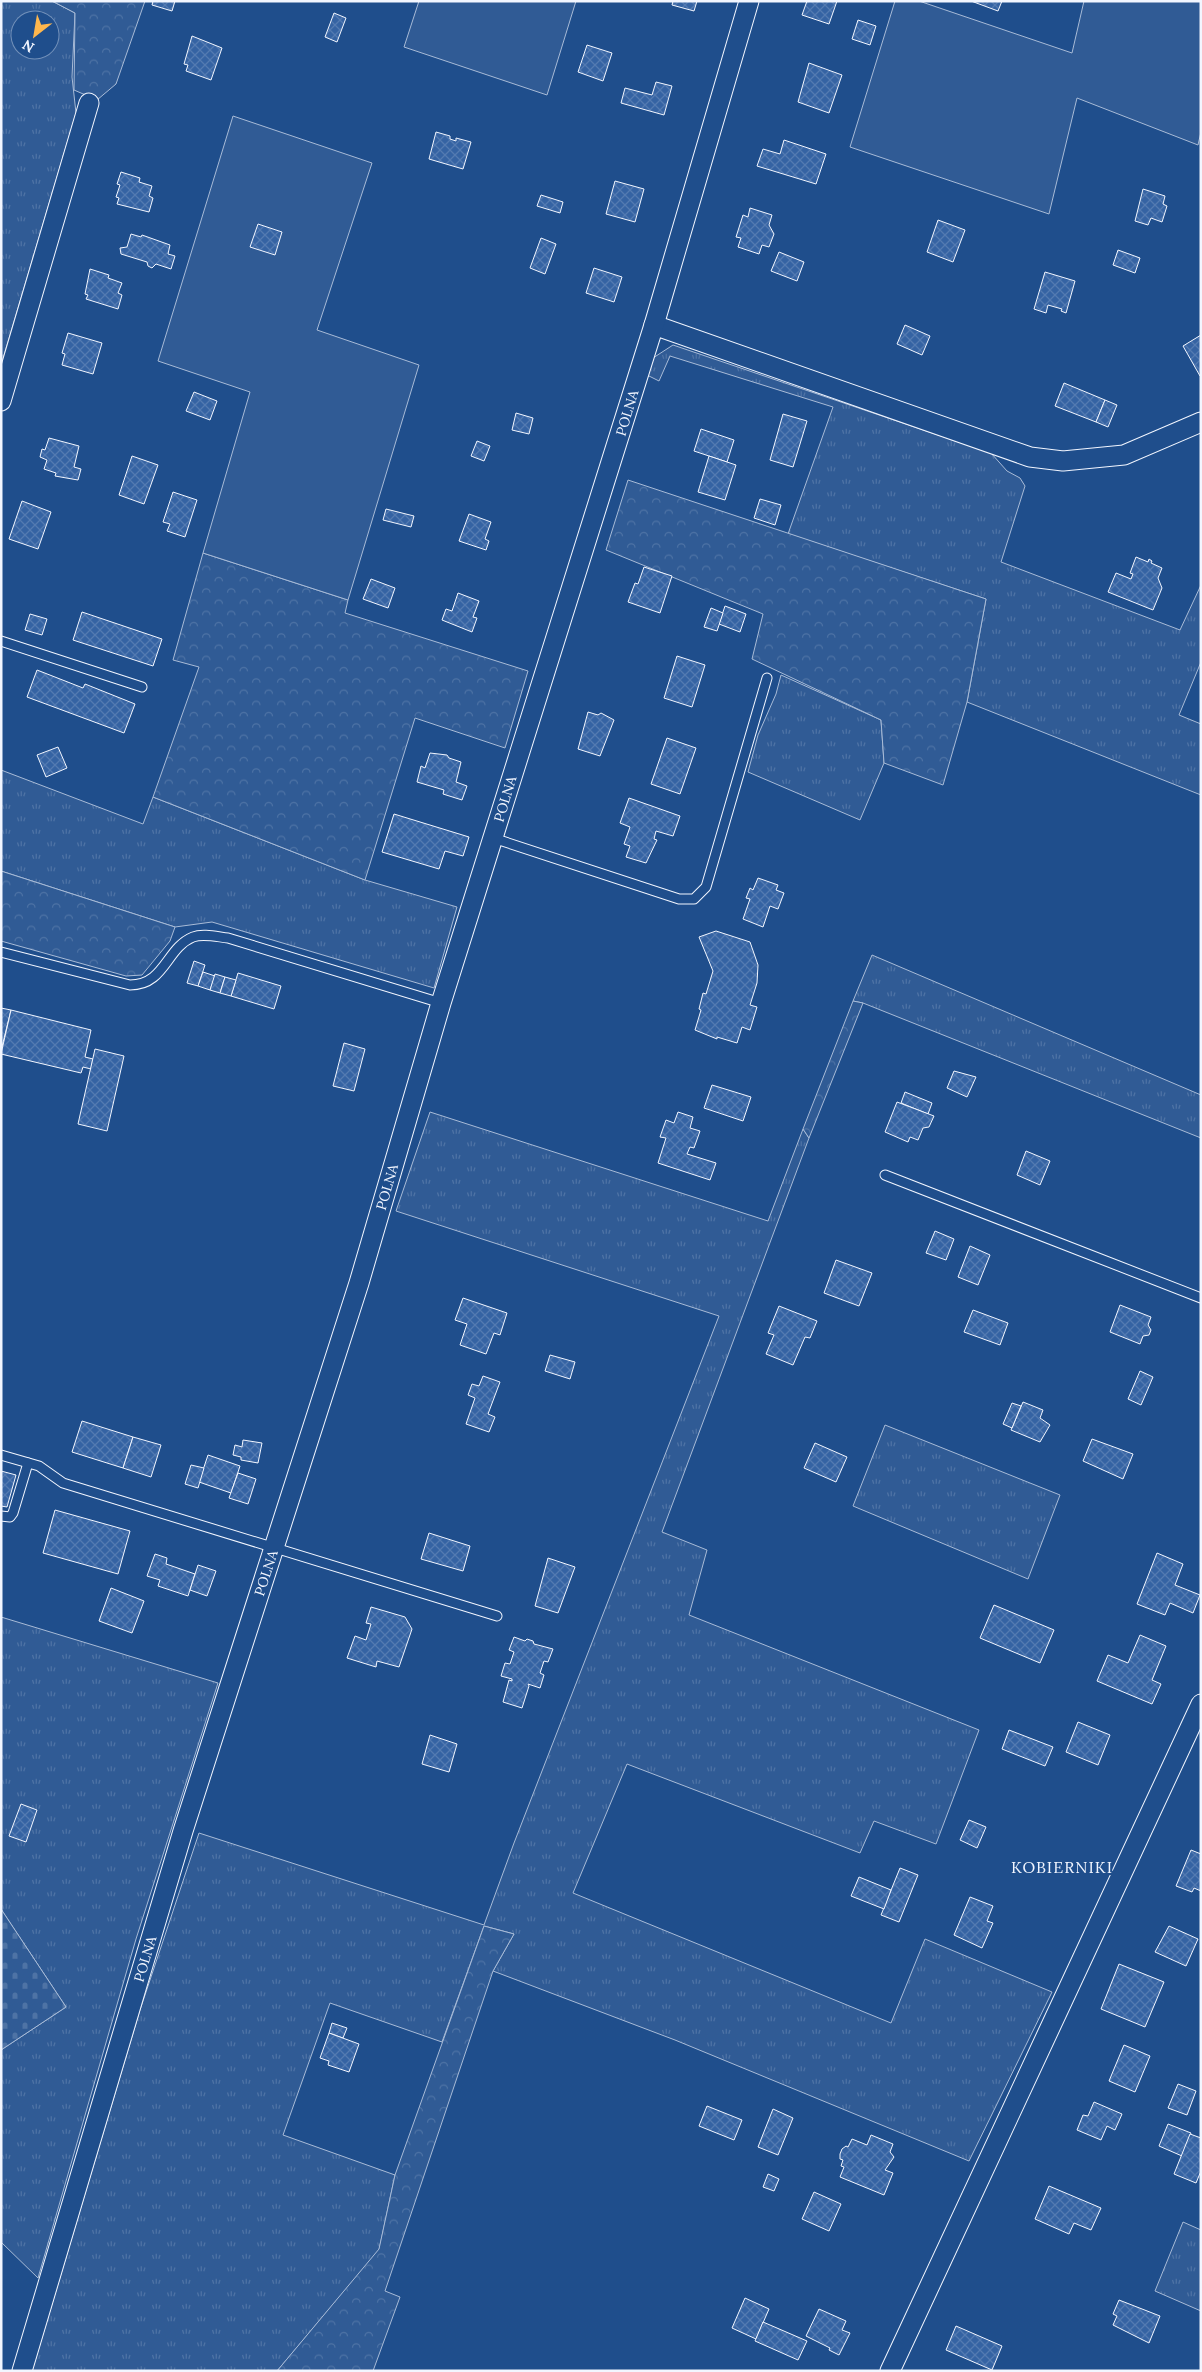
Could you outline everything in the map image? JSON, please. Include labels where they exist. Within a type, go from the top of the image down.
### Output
[{"type":"street","name":"POLNA","points":[[22,2371],[180,1840],[359,1283],[441,1003],[654,325],[749,1]]},
{"type":"street","points":[[1,402],[88,103]]},
{"type":"street","points":[[654,325],[1030,457],[1063,461],[1124,455],[1201,422]]},
{"type":"street","points":[[890,2371],[1201,1704]]},
{"type":"lane","points":[[1,641],[142,687]]},
{"type":"lane","points":[[493,838],[679,899],[694,899],[706,886],[767,678]]},
{"type":"lane","points":[[1,952],[130,985],[142,985],[154,978],[180,947],[193,937],[228,938],[441,1003]]},
{"type":"lane","points":[[885,1175],[1201,1298]]},
{"type":"lane","points":[[1,1455],[50,1472],[63,1483],[246,1540],[274,1546],[497,1616]]},
{"type":"lane","points":[[1,1516],[10,1516],[13,1513],[28,1463]]},
{"type":"green space","points":[[1,1],[52,1],[75,13],[72,77],[76,113],[1,365]]},
{"type":"green space","points":[[52,1],[145,1],[116,84],[97,100],[74,90],[75,13]]},
{"type":"green space","points":[[419,1],[576,1],[547,95],[404,47]]},
{"type":"green space","points":[[895,1],[919,1],[1072,53],[1084,1],[1201,1],[1201,132],[1198,145],[1077,98],[1049,214],[850,147]]},
{"type":"green space","points":[[233,116],[372,163],[317,330],[419,365],[348,600],[203,553],[250,392],[158,361]]},
{"type":"green space","points":[[673,345],[991,453],[1007,471],[1020,478],[1025,486],[1001,562],[1180,630],[1201,585],[1201,662],[1179,715],[1201,724],[1201,795],[967,702],[986,599],[788,534],[833,407],[670,356],[659,381],[647,375],[653,358]]},
{"type":"green space","points":[[628,480],[986,599],[967,702],[943,785],[884,763],[881,720],[752,659],[763,614],[606,550]]},
{"type":"green space","points":[[203,553],[348,600],[345,613],[528,671],[505,748],[415,718],[365,880],[153,797],[199,667],[173,660]]},
{"type":"green space","points":[[781,675],[881,720],[884,763],[860,820],[748,772],[758,735],[776,694]]},
{"type":"green space","points":[[1,770],[143,824],[153,797],[365,880],[457,907],[434,988],[212,922],[175,927],[1,871]]},
{"type":"green space","points":[[1,871],[175,927],[170,941],[142,975],[126,976],[1,941]]},
{"type":"green space","points":[[872,955],[1201,1095],[1201,1138],[863,1003],[853,1001]]},
{"type":"green space","points":[[853,1001],[863,1003],[809,1138],[803,1129]]},
{"type":"green space","points":[[430,1112],[768,1221],[803,1129],[809,1138],[662,1532],[707,1550],[689,1615],[979,1730],[936,1844],[874,1821],[860,1853],[627,1764],[573,1893],[891,2023],[925,1939],[1052,1992],[969,2161],[675,2040],[493,1971],[514,1934],[484,1926],[442,2042],[330,2003],[283,2135],[395,2175],[379,2250],[277,2371],[32,2371],[140,2010],[199,1833],[484,1925],[514,1843],[719,1316],[396,1211]]},
{"type":"green space","points":[[885,1425],[1060,1495],[1028,1579],[853,1506]]},
{"type":"green space","points":[[1,1617],[218,1683],[136,1939],[38,2278],[1,2242],[1,2050],[66,2007],[1,1909]]},
{"type":"green space","points":[[1,1909],[66,2007],[1,2050]]},
{"type":"green space","points":[[484,1926],[514,1934],[493,1971],[385,2291],[400,2297],[373,2371],[277,2371],[379,2249],[395,2175]]},
{"type":"green space","points":[[1183,2222],[1201,2230],[1201,2311],[1155,2291]]},
{"type":"building","points":[[153,1],[175,1],[172,11],[152,5]]},
{"type":"building","points":[[673,1],[697,1],[694,11],[672,5]]},
{"type":"building","points":[[807,1],[837,1],[829,24],[802,15]]},
{"type":"building","points":[[971,1],[1002,1],[998,11]]},
{"type":"building","points":[[334,13],[346,18],[337,42],[325,37]]},
{"type":"building","points":[[858,20],[876,26],[870,45],[852,39]]},
{"type":"building","points":[[192,36],[222,48],[211,80],[186,71],[188,65],[184,64]]},
{"type":"building","points":[[587,45],[612,53],[603,81],[578,72]]},
{"type":"building","points":[[809,63],[842,75],[829,113],[798,102]]},
{"type":"building","points":[[656,82],[672,86],[664,115],[621,103],[625,88],[652,95]]},
{"type":"building","points":[[436,132],[450,136],[450,139],[456,141],[456,138],[471,142],[463,169],[429,159]]},
{"type":"building","points":[[784,140],[826,154],[816,184],[757,166],[763,149],[780,154]]},
{"type":"building","points":[[121,172],[140,178],[139,182],[152,186],[149,196],[153,198],[149,212],[117,204],[119,198],[116,197],[120,185],[117,184]]},
{"type":"building","points":[[615,181],[644,189],[635,222],[606,214]]},
{"type":"building","points":[[1143,189],[1165,196],[1163,204],[1167,206],[1162,222],[1151,218],[1148,225],[1135,221]]},
{"type":"building","points":[[541,195],[563,202],[560,213],[537,206]]},
{"type":"building","points":[[750,208],[772,215],[769,225],[774,234],[769,247],[762,245],[759,254],[738,247],[741,238],[736,237],[743,215],[748,217]]},
{"type":"building","points":[[938,220],[965,230],[953,262],[927,252]]},
{"type":"building","points":[[258,224],[282,232],[275,255],[250,247]]},
{"type":"building","points":[[131,234],[141,237],[142,235],[170,245],[168,254],[175,256],[171,269],[156,264],[152,268],[148,266],[147,262],[121,254],[120,248],[127,247]]},
{"type":"building","points":[[541,238],[556,244],[545,274],[530,268]]},
{"type":"building","points":[[1118,250],[1140,258],[1135,273],[1113,265]]},
{"type":"building","points":[[779,252],[804,262],[797,281],[771,271]]},
{"type":"building","points":[[594,268],[622,277],[614,302],[586,293]]},
{"type":"building","points":[[90,269],[109,275],[108,278],[122,283],[118,293],[122,295],[118,309],[86,299],[88,295],[85,294]]},
{"type":"building","points":[[1045,272],[1075,281],[1066,313],[1061,311],[1062,309],[1048,305],[1046,313],[1034,309]]},
{"type":"building","points":[[905,325],[930,336],[922,355],[897,344]]},
{"type":"building","points":[[68,333],[102,343],[93,374],[62,365],[65,354],[62,353]]},
{"type":"building","points":[[1201,335],[1201,376],[1200,376],[1183,346]]},
{"type":"building","points":[[1064,383],[1105,400],[1096,422],[1055,406]]},
{"type":"building","points":[[194,392],[217,401],[210,420],[186,411]]},
{"type":"building","points":[[1105,400],[1117,405],[1108,427],[1096,422]]},
{"type":"building","points":[[516,413],[533,418],[529,434],[512,430]]},
{"type":"building","points":[[783,414],[807,421],[793,467],[770,460]]},
{"type":"building","points":[[701,429],[734,440],[727,462],[694,451]]},
{"type":"building","points":[[49,438],[79,446],[74,467],[81,469],[78,480],[55,476],[56,473],[44,469],[47,460],[40,457],[42,449],[45,450]]},
{"type":"building","points":[[477,441],[490,446],[484,461],[471,456]]},
{"type":"building","points":[[132,456],[158,465],[144,504],[119,495]]},
{"type":"building","points":[[709,456],[736,465],[725,500],[698,492]]},
{"type":"building","points":[[173,492],[197,500],[185,537],[167,531],[170,524],[163,522]]},
{"type":"building","points":[[760,499],[781,505],[775,525],[754,518]]},
{"type":"building","points":[[22,501],[51,512],[38,549],[9,539]]},
{"type":"building","points":[[386,509],[414,516],[411,527],[383,520]]},
{"type":"building","points":[[469,514],[491,522],[485,539],[489,541],[486,550],[459,541]]},
{"type":"building","points":[[1136,557],[1148,562],[1149,559],[1152,561],[1151,563],[1162,568],[1158,578],[1162,588],[1153,610],[1108,592],[1116,573],[1131,579],[1133,574],[1130,573]]},
{"type":"building","points":[[644,567],[672,576],[660,613],[628,602],[635,583],[638,584]]},
{"type":"building","points":[[371,579],[395,588],[388,608],[363,599]]},
{"type":"building","points":[[458,593],[479,601],[473,617],[477,618],[472,632],[442,620],[446,609],[452,611]]},
{"type":"building","points":[[725,606],[746,614],[740,632],[719,624]]},
{"type":"building","points":[[711,608],[723,613],[717,631],[704,627]]},
{"type":"building","points":[[82,612],[162,639],[153,666],[73,640]]},
{"type":"building","points":[[30,614],[47,619],[42,635],[25,630]]},
{"type":"building","points":[[677,656],[705,665],[692,707],[664,698]]},
{"type":"building","points":[[37,670],[83,688],[85,684],[135,704],[124,733],[27,697]]},
{"type":"building","points":[[588,712],[598,715],[601,713],[614,720],[600,756],[578,749]]},
{"type":"building","points":[[667,738],[696,748],[680,794],[651,784]]},
{"type":"building","points":[[58,747],[67,768],[46,777],[37,755]]},
{"type":"building","points":[[430,753],[447,755],[449,758],[461,762],[456,782],[467,786],[462,800],[443,794],[444,790],[417,782],[421,766],[425,768]]},
{"type":"building","points":[[629,798],[680,816],[673,836],[656,831],[654,839],[657,840],[646,863],[626,857],[630,846],[624,844],[630,827],[620,823]]},
{"type":"building","points":[[394,814],[469,837],[463,856],[445,851],[439,869],[382,852]]},
{"type":"building","points":[[758,878],[778,885],[776,890],[784,893],[778,909],[770,906],[763,927],[743,919],[750,899],[746,898],[750,888],[753,890]]},
{"type":"building","points":[[716,931],[750,942],[758,965],[757,983],[750,1005],[757,1007],[750,1030],[742,1027],[737,1043],[717,1037],[717,1039],[695,1030],[701,1010],[699,1009],[703,993],[706,994],[713,971],[699,937]]},
{"type":"building","points":[[194,961],[205,965],[198,986],[187,983]]},
{"type":"building","points":[[203,972],[215,976],[210,990],[198,986]]},
{"type":"building","points":[[238,973],[281,986],[274,1009],[231,996]]},
{"type":"building","points":[[215,974],[225,977],[220,993],[210,990]]},
{"type":"building","points":[[225,977],[236,980],[231,996],[220,993]]},
{"type":"building","points":[[1,1008],[11,1010],[1,1051]]},
{"type":"building","points":[[11,1010],[91,1030],[85,1057],[93,1059],[91,1069],[83,1067],[81,1073],[1,1054]]},
{"type":"building","points":[[344,1043],[365,1049],[354,1091],[333,1086]]},
{"type":"building","points":[[95,1049],[124,1056],[107,1131],[78,1124]]},
{"type":"building","points":[[954,1071],[976,1077],[967,1097],[947,1088]]},
{"type":"building","points":[[712,1085],[751,1097],[743,1121],[704,1108]]},
{"type":"building","points":[[905,1092],[932,1103],[928,1114],[901,1103]]},
{"type":"building","points":[[897,1102],[934,1116],[929,1127],[923,1128],[918,1140],[910,1137],[908,1142],[885,1132]]},
{"type":"building","points":[[678,1112],[693,1117],[690,1128],[700,1131],[694,1148],[690,1147],[687,1154],[716,1163],[710,1180],[658,1163],[666,1138],[660,1137],[666,1120],[674,1123]]},
{"type":"building","points":[[1026,1151],[1050,1161],[1040,1185],[1017,1175]]},
{"type":"building","points":[[935,1231],[954,1239],[946,1260],[926,1253]]},
{"type":"building","points":[[970,1246],[990,1255],[978,1285],[958,1277]]},
{"type":"building","points":[[836,1260],[872,1273],[859,1306],[824,1293]]},
{"type":"building","points":[[463,1298],[507,1313],[500,1335],[494,1333],[486,1354],[460,1345],[467,1324],[455,1320]]},
{"type":"building","points":[[1120,1305],[1151,1317],[1148,1325],[1151,1330],[1149,1335],[1143,1336],[1140,1344],[1110,1332]]},
{"type":"building","points":[[779,1306],[817,1321],[810,1338],[805,1337],[793,1365],[766,1354],[774,1335],[768,1333]]},
{"type":"building","points":[[973,1310],[1008,1323],[1000,1345],[964,1332]]},
{"type":"building","points":[[550,1355],[575,1362],[570,1379],[545,1371]]},
{"type":"building","points":[[1140,1371],[1153,1377],[1141,1405],[1128,1399]]},
{"type":"building","points":[[483,1376],[500,1382],[488,1414],[495,1417],[489,1432],[466,1424],[475,1398],[468,1395],[472,1384],[479,1386]]},
{"type":"building","points":[[1023,1402],[1043,1410],[1040,1418],[1050,1425],[1040,1442],[1011,1430]]},
{"type":"building","points":[[1012,1403],[1021,1406],[1012,1428],[1003,1424]]},
{"type":"building","points":[[82,1421],[133,1437],[123,1468],[72,1452]]},
{"type":"building","points":[[133,1437],[161,1445],[151,1477],[123,1468]]},
{"type":"building","points":[[1092,1439],[1133,1454],[1123,1479],[1083,1461]]},
{"type":"building","points":[[243,1440],[262,1443],[258,1463],[241,1460],[241,1457],[233,1455],[235,1445],[242,1447]]},
{"type":"building","points":[[815,1443],[847,1457],[836,1482],[804,1468]]},
{"type":"building","points":[[208,1455],[240,1466],[231,1493],[199,1482]]},
{"type":"building","points":[[191,1465],[204,1468],[198,1488],[185,1484]]},
{"type":"building","points":[[1,1471],[16,1475],[7,1507],[1,1506]]},
{"type":"building","points":[[238,1473],[256,1479],[248,1504],[229,1498]]},
{"type":"building","points":[[55,1510],[130,1531],[118,1574],[43,1553]]},
{"type":"building","points":[[429,1533],[470,1546],[463,1571],[421,1559]]},
{"type":"building","points":[[1157,1553],[1183,1564],[1175,1585],[1200,1595],[1193,1613],[1170,1603],[1165,1615],[1137,1604]]},
{"type":"building","points":[[155,1554],[167,1558],[166,1564],[195,1574],[188,1596],[158,1586],[160,1580],[147,1576]]},
{"type":"building","points":[[548,1558],[575,1567],[558,1613],[535,1606]]},
{"type":"building","points":[[198,1565],[216,1571],[207,1596],[190,1590]]},
{"type":"building","points":[[111,1588],[144,1601],[132,1633],[99,1621]]},
{"type":"building","points":[[994,1605],[1054,1630],[1040,1663],[980,1638]]},
{"type":"building","points":[[371,1607],[405,1617],[412,1629],[399,1667],[377,1661],[376,1667],[347,1658],[355,1636],[366,1640],[371,1624],[366,1623]]},
{"type":"building","points":[[1140,1635],[1166,1646],[1152,1680],[1161,1684],[1152,1704],[1097,1681],[1108,1655],[1128,1663]]},
{"type":"building","points":[[514,1637],[525,1641],[527,1639],[533,1641],[534,1644],[553,1649],[548,1662],[544,1661],[540,1673],[544,1675],[540,1688],[528,1684],[522,1708],[503,1702],[509,1680],[512,1681],[512,1679],[501,1676],[505,1663],[510,1664],[514,1652],[509,1650]]},
{"type":"building","points":[[1078,1722],[1110,1735],[1098,1765],[1066,1752]]},
{"type":"building","points":[[1009,1730],[1053,1747],[1045,1766],[1002,1749]]},
{"type":"building","points":[[430,1735],[457,1744],[449,1772],[422,1764]]},
{"type":"building","points":[[21,1804],[37,1810],[26,1842],[9,1836]]},
{"type":"building","points":[[969,1820],[986,1827],[977,1848],[960,1840]]},
{"type":"building","points":[[1191,1850],[1201,1854],[1201,1891],[1194,1888],[1192,1892],[1176,1886]]},
{"type":"building","points":[[900,1868],[918,1875],[899,1922],[881,1915]]},
{"type":"building","points":[[859,1877],[891,1890],[884,1909],[851,1896]]},
{"type":"building","points":[[970,1897],[993,1906],[987,1921],[993,1923],[982,1948],[954,1935]]},
{"type":"building","points":[[1169,1926],[1198,1939],[1186,1966],[1155,1952]]},
{"type":"building","points":[[1119,1964],[1164,1982],[1145,2027],[1101,2009]]},
{"type":"building","points":[[332,2023],[347,2028],[343,2038],[329,2033]]},
{"type":"building","points":[[329,2033],[359,2044],[349,2072],[328,2065],[329,2061],[320,2058]]},
{"type":"building","points":[[1124,2045],[1150,2056],[1135,2092],[1109,2081]]},
{"type":"building","points":[[1178,2084],[1196,2091],[1187,2115],[1168,2108]]},
{"type":"building","points":[[1094,2102],[1122,2114],[1115,2130],[1107,2126],[1101,2140],[1077,2130],[1083,2115],[1088,2116]]},
{"type":"building","points":[[707,2106],[742,2120],[734,2140],[699,2126]]},
{"type":"building","points":[[773,2109],[793,2118],[778,2155],[758,2147]]},
{"type":"building","points":[[1168,2124],[1191,2133],[1182,2156],[1159,2146]]},
{"type":"building","points":[[1190,2134],[1201,2138],[1201,2171],[1196,2183],[1174,2174]]},
{"type":"building","points":[[871,2135],[893,2144],[890,2152],[894,2157],[885,2170],[893,2173],[884,2195],[840,2177],[844,2167],[841,2166],[843,2160],[840,2159],[842,2149],[846,2146],[848,2147],[852,2139],[867,2145]]},
{"type":"building","points":[[768,2174],[779,2179],[774,2191],[763,2187]]},
{"type":"building","points":[[1049,2186],[1101,2208],[1091,2230],[1074,2223],[1069,2234],[1035,2219]]},
{"type":"building","points":[[814,2192],[841,2204],[829,2231],[802,2219]]},
{"type":"building","points":[[745,2298],[769,2309],[756,2339],[732,2328]]},
{"type":"building","points":[[1119,2300],[1160,2316],[1149,2343],[1113,2325],[1117,2316],[1113,2314]]},
{"type":"building","points":[[819,2309],[846,2321],[842,2330],[850,2333],[839,2355],[829,2350],[830,2348],[806,2336]]},
{"type":"building","points":[[763,2322],[807,2341],[798,2360],[755,2341]]},
{"type":"building","points":[[956,2326],[1002,2346],[992,2370],[946,2350]]},
{"type":"district","name":"KOBIERNIKI","points":[[1062,1867]]}]
